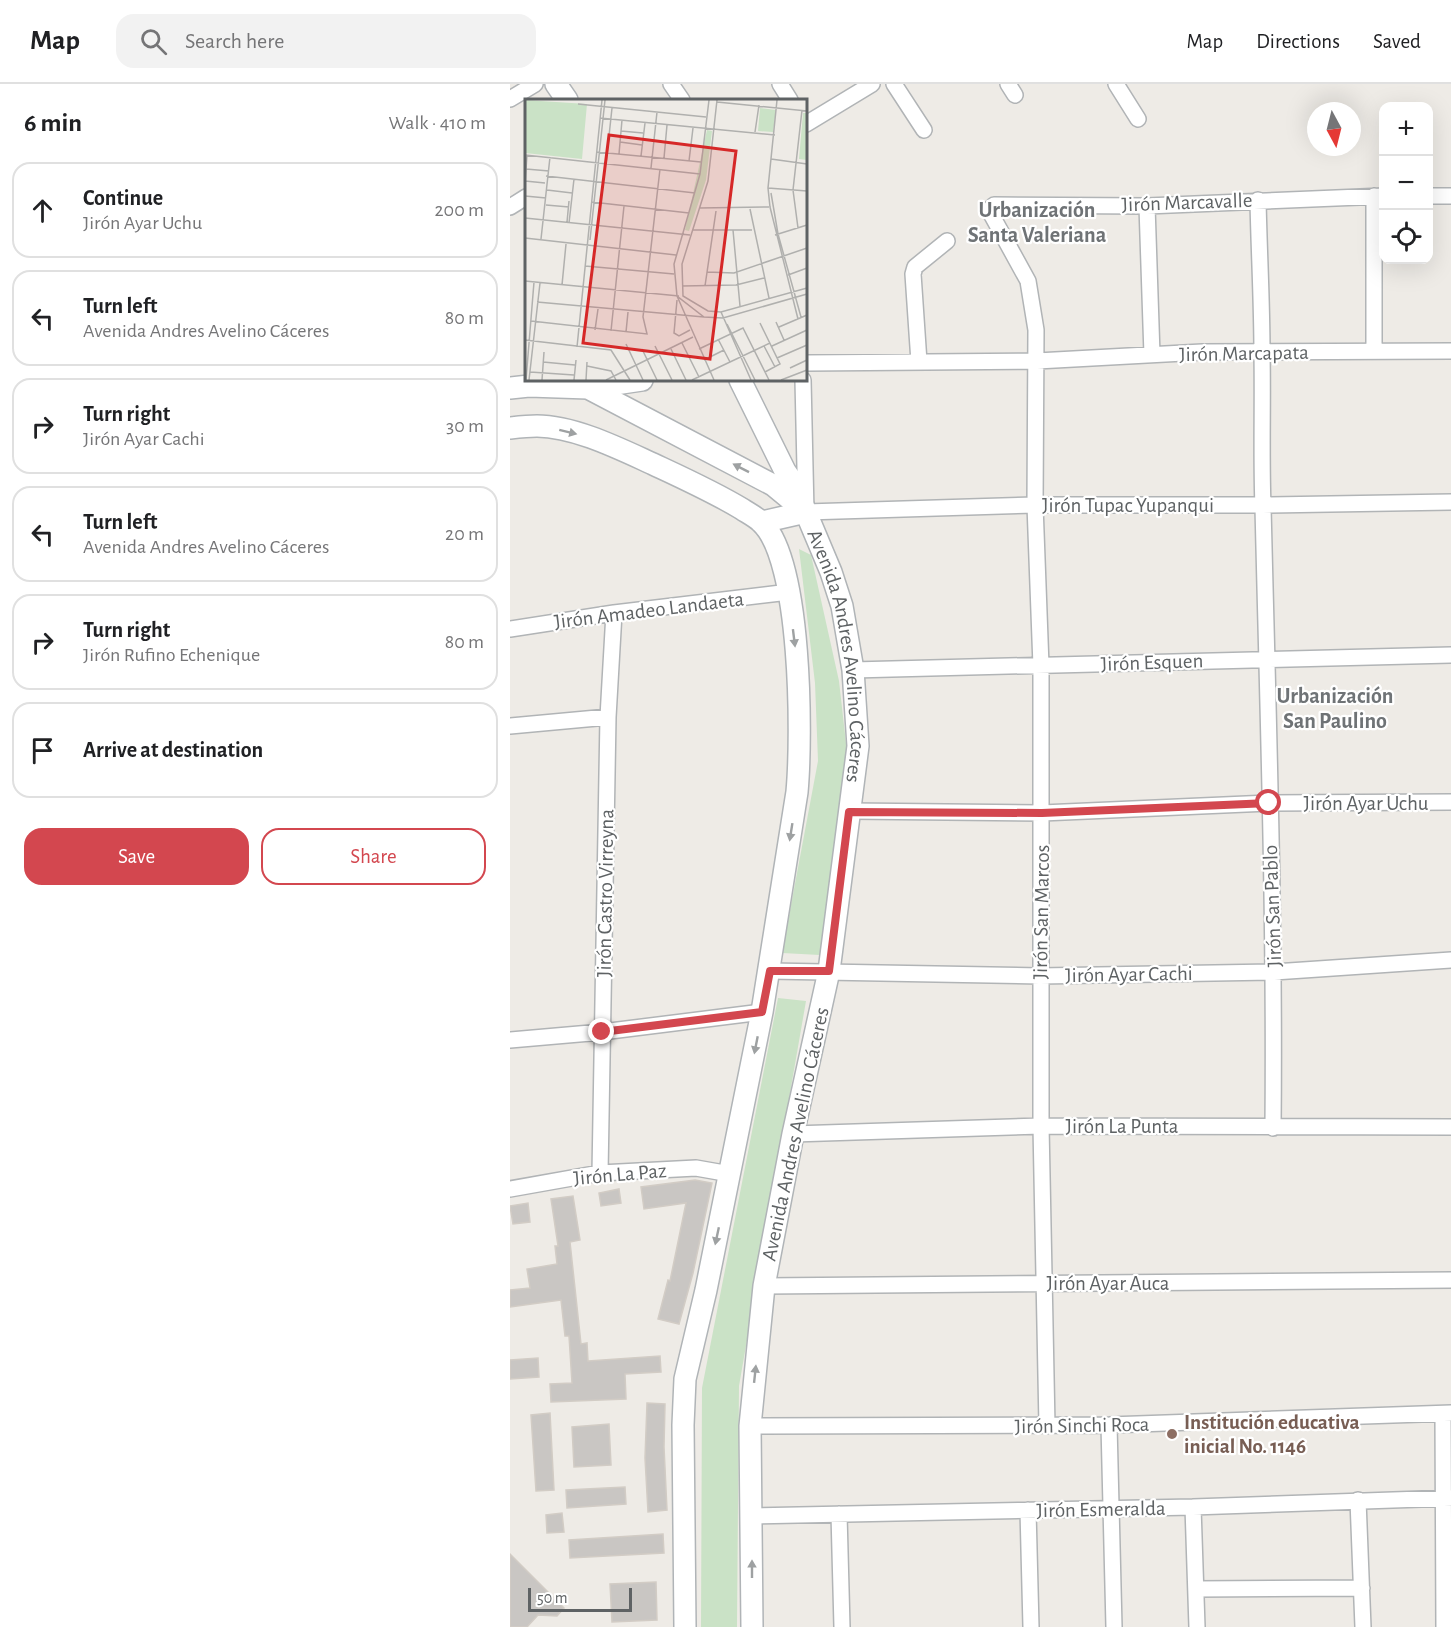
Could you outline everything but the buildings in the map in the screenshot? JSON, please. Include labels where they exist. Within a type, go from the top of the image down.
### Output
[{"type":"main road","points":[[556,84],[566,99]]},
{"type":"main road","points":[[510,388],[530,386],[588,388],[635,381]]},
{"type":"main road","name":"Avenida Andres Avelino Cáceres","points":[[740,381],[779,478],[794,484],[831,572],[842,606],[853,670],[858,746],[829,971],[793,1134],[764,1286],[750,1426],[752,1627]]},
{"type":"main road","points":[[588,388],[779,478],[762,522]]},
{"type":"main road","name":"Avenida Andres Avelino Cáceres","points":[[510,428],[539,426],[570,431],[618,448],[732,503],[762,522],[781,552],[789,592],[799,673],[800,755],[797,792],[770,971],[730,1174],[685,1379],[683,1425],[685,1627]]},
{"type":"main road","points":[[762,522],[806,512]]},
{"type":"street","points":[[510,99],[535,84]]},
{"type":"street","points":[[671,84],[681,99]]},
{"type":"street","points":[[780,84],[789,99]]},
{"type":"street","points":[[807,123],[872,84]]},
{"type":"street","points":[[894,84],[924,130]]},
{"type":"street","points":[[1116,84],[1138,119]]},
{"type":"street","points":[[1374,351],[1379,196]]},
{"type":"street","name":"Jirón Marcavalle","points":[[991,206],[1147,206],[1379,196]]},
{"type":"street","points":[[1433,196],[1451,196]]},
{"type":"street","points":[[510,207],[525,198]]},
{"type":"street","name":"Jirón San Pablo","points":[[1258,200],[1269,803],[1275,972],[1274,1128]]},
{"type":"street","name":"Jirón San Marcos","points":[[991,206],[990,212],[1028,281],[1036,330],[1035,505],[1041,666],[1042,813],[1041,1126],[1047,1426]]},
{"type":"street","points":[[1147,206],[1152,355]]},
{"type":"street","points":[[919,362],[913,274],[915,267],[947,241]]},
{"type":"street","name":"Jirón Marcapata","points":[[807,363],[1037,361],[1262,352],[1451,351]]},
{"type":"street","points":[[803,381],[806,512]]},
{"type":"street","name":"Jirón Tupac Yupanqui","points":[[806,512],[1035,505],[1451,502]]},
{"type":"street","name":"Jirón Amadeo Landaeta","points":[[510,629],[614,613],[789,592]]},
{"type":"street","name":"Jirón Castro Virreyna","points":[[600,1173],[608,717],[614,613]]},
{"type":"street","name":"Jirón Esquen","points":[[853,670],[1451,655]]},
{"type":"street","points":[[510,726],[608,717]]},
{"type":"street","name":"Jirón Ayar Uchu","points":[[849,812],[1042,813],[1269,803],[1451,802]]},
{"type":"street","name":"Jirón Ayar Cachi","points":[[770,971],[1040,976],[1275,972],[1451,960]]},
{"type":"street","points":[[510,1040],[602,1032],[762,1012]]},
{"type":"street","name":"Jirón La Punta","points":[[793,1134],[1041,1126],[1451,1127]]},
{"type":"street","name":"Jirón La Paz","points":[[510,1189],[600,1173],[696,1168],[730,1174]]},
{"type":"street","name":"Jirón Ayar Auca","points":[[764,1286],[1451,1280]]},
{"type":"street","points":[[1444,1627],[1447,1413]]},
{"type":"street","name":"Jirón Sinchi Roca","points":[[750,1426],[1109,1425],[1447,1413]]},
{"type":"street","points":[[1109,1425],[1114,1627]]},
{"type":"street","name":"Jirón Esmeralda","points":[[752,1516],[1194,1508],[1447,1498]]},
{"type":"street","points":[[1358,1500],[1363,1627]]},
{"type":"street","points":[[1194,1508],[1197,1627]]},
{"type":"street","points":[[1028,1510],[1031,1627]]},
{"type":"street","points":[[839,1514],[842,1627]]},
{"type":"street","points":[[1196,1589],[1362,1588]]},
{"type":"green space","points":[[799,549],[811,555],[839,681],[847,752],[820,955],[782,953],[818,761],[815,683]]},
{"type":"green space","points":[[778,998],[806,1001],[739,1386],[737,1627],[701,1627],[702,1388]]},
{"type":"place","name":"Institución educativa inicial No. 1146","points":[[1172,1434]]},
{"type":"district","name":"Urbanización Santa Valeriana","points":[[1037,222]]},
{"type":"district","name":"Urbanización San Paulino","points":[[1335,708]]},
{"type":"route","points":[[602,1032],[762,1012],[770,971],[829,971],[849,812],[1042,813],[1269,803]]}]
